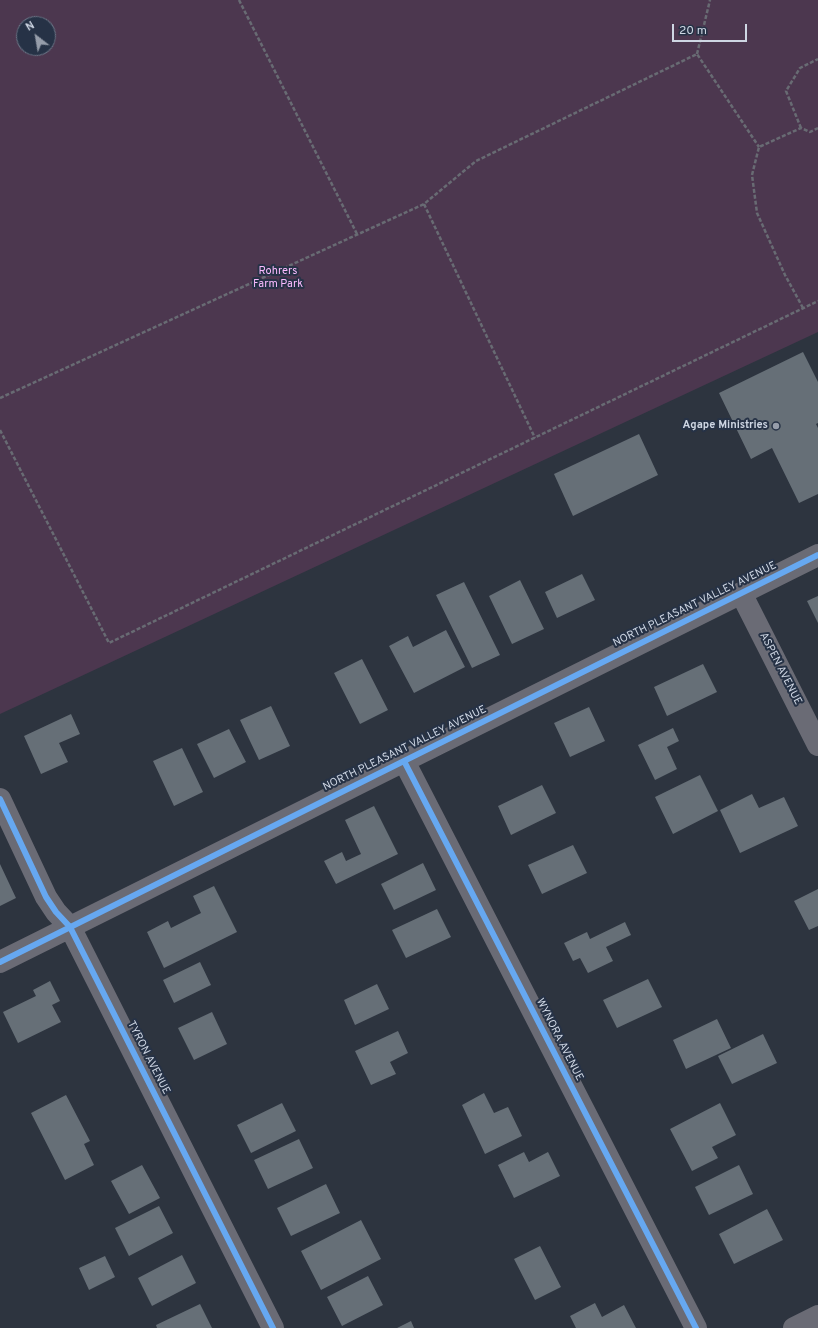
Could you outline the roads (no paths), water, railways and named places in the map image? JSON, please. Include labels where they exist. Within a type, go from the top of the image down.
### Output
[{"type":"street","name":"NORTH PLEASANT VALLEY AVENUE","points":[[0,962],[818,555]]},
{"type":"street","name":"ASPEN AVENUE","points":[[741,593],[818,745]]},
{"type":"street","name":"WYNORA AVENUE","points":[[404,761],[696,1328]]},
{"type":"street","name":"TYRON AVENUE","points":[[0,799],[46,897],[56,912],[70,927],[273,1328]]},
{"type":"street","points":[[794,1328],[818,1316]]},
{"type":"place","name":"Agape Ministries","points":[[776,426]]},
{"type":"park label","name":"Rohrers Farm Park","points":[[278,278]]}]
